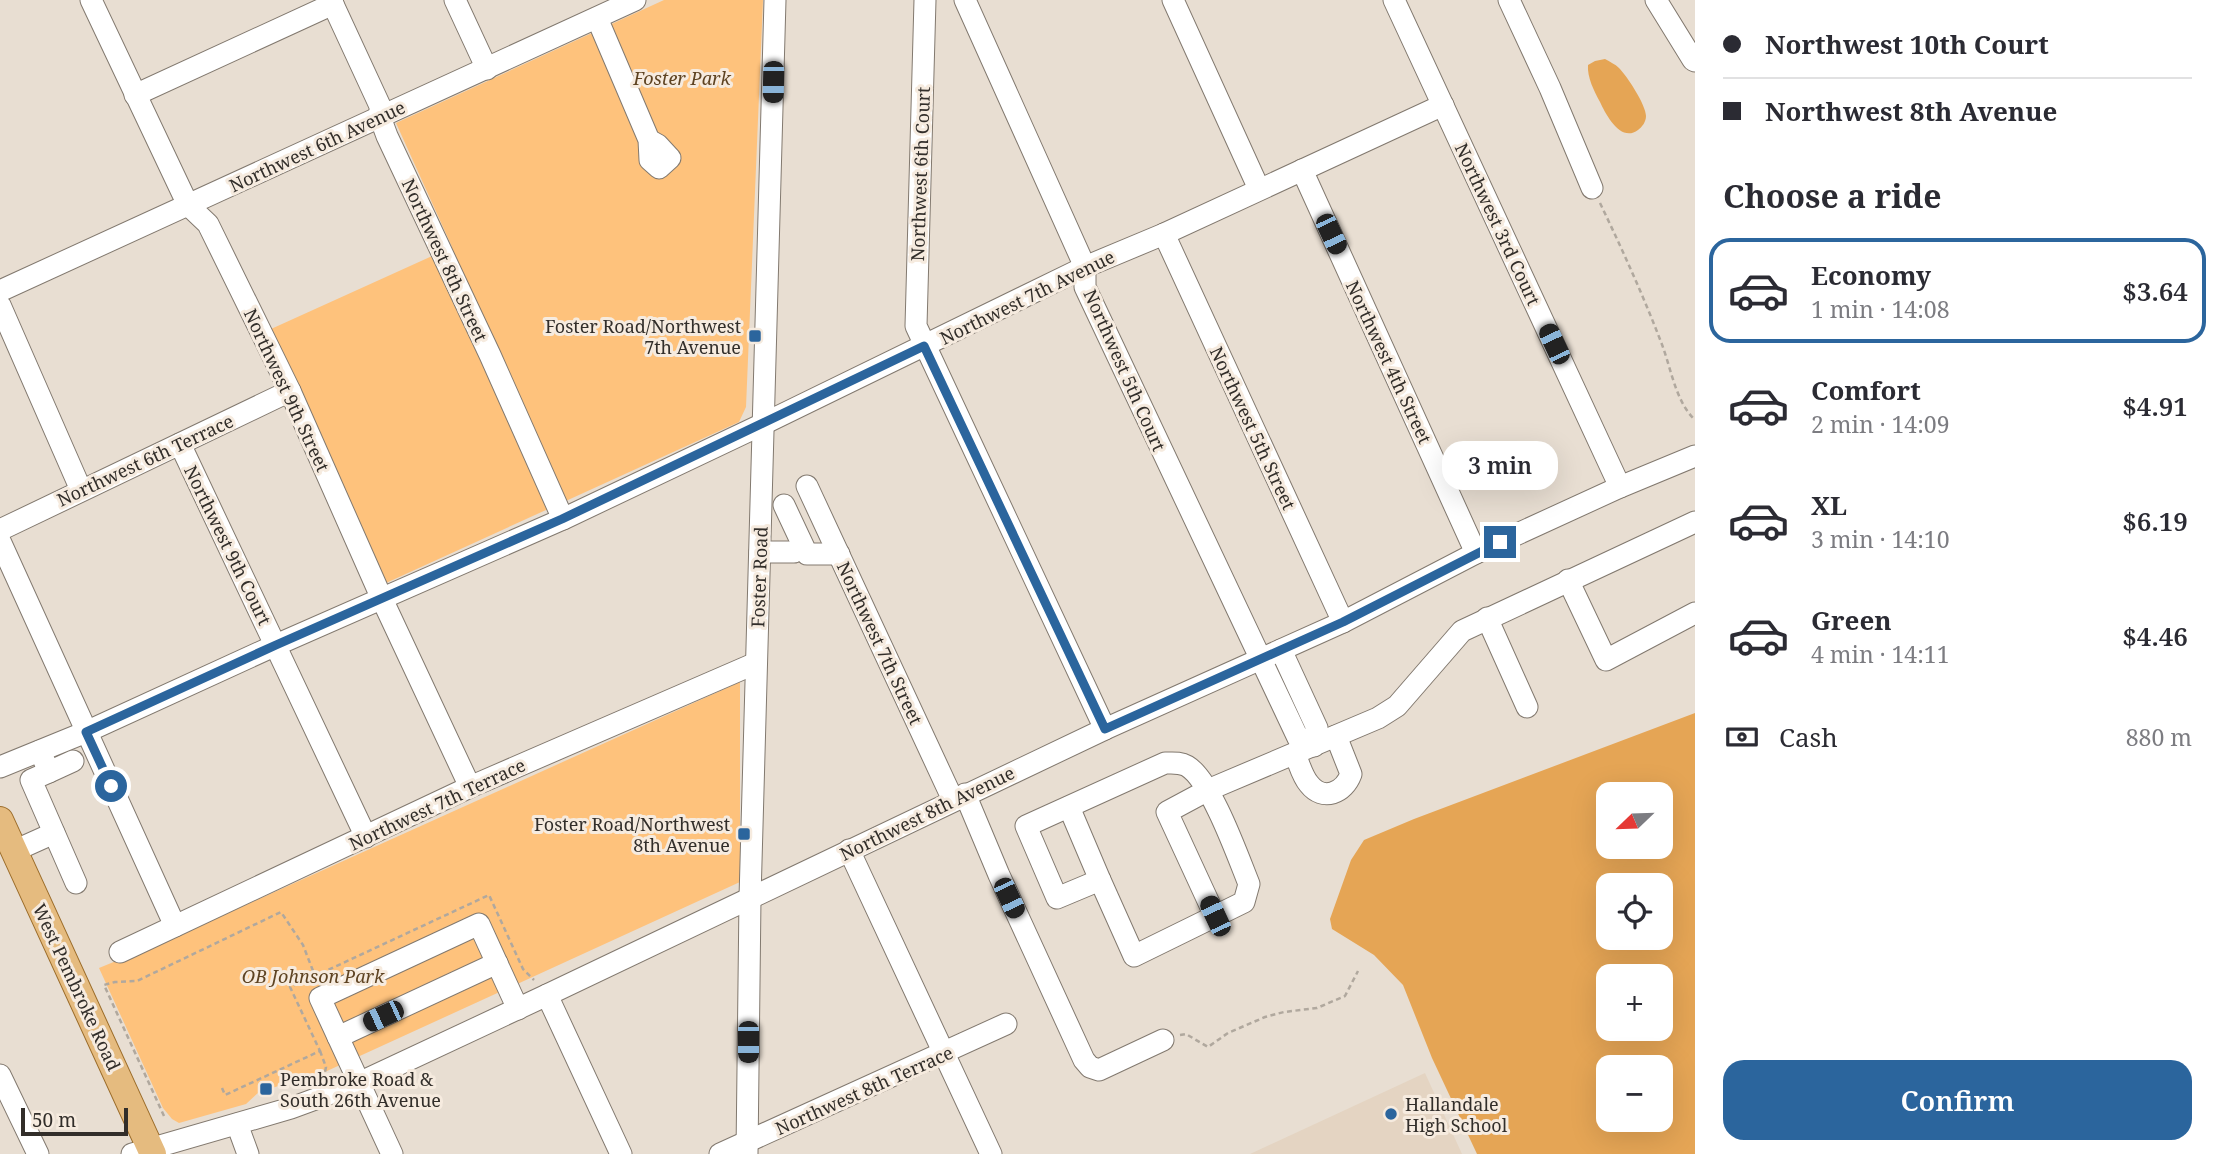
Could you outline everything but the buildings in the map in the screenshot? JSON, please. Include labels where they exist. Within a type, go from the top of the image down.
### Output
[{"type":"main road","name":"West Pembroke Road","points":[[0,820],[145,1152]]},
{"type":"street","name":"Northwest 9th Street","points":[[92,0],[188,205],[208,224],[290,391],[382,599],[470,787]]},
{"type":"street","points":[[455,0],[487,69]]},
{"type":"street","name":"Northwest 6th Avenue","points":[[0,291],[635,0]]},
{"type":"street","name":"Foster Road","points":[[747,1148],[750,898],[775,0]]},
{"type":"street","name":"Northwest 6th Court","points":[[925,0],[916,326],[1105,729]]},
{"type":"street","name":"Northwest 5th Court","points":[[965,0],[1085,267],[1085,287],[1260,660],[1298,738],[1307,747]]},
{"type":"street","points":[[1173,0],[1259,189]]},
{"type":"street","name":"Northwest 3rd Court","points":[[1394,0],[1620,487]]},
{"type":"street","points":[[1509,0],[1592,188]]},
{"type":"street","points":[[1660,1],[1695,61]]},
{"type":"street","points":[[135,95],[332,2]]},
{"type":"street","name":"Northwest 8th Street","points":[[332,2],[380,106],[380,117],[387,136],[490,355],[562,519]]},
{"type":"street","points":[[597,18],[649,140]]},
{"type":"street","name":"Northwest 7th Avenue","points":[[0,767],[86,732],[562,519],[1085,267],[1164,234],[1444,106]]},
{"type":"street","name":"Northwest 4th Street","points":[[1301,170],[1476,553]]},
{"type":"street","name":"Northwest 5th Street","points":[[1164,234],[1343,622]]},
{"type":"street","points":[[0,305],[81,490]]},
{"type":"street","name":"Northwest 6th Terrace","points":[[0,530],[290,391]]},
{"type":"street","name":"Northwest 9th Court","points":[[180,444],[366,836]]},
{"type":"street","name":"Northwest 8th Avenue","points":[[145,1152],[291,1108],[359,1083],[518,1009],[540,988],[750,898],[1105,729],[1343,622],[1476,553],[1695,456]]},
{"type":"street","name":"Northwest 7th Street","points":[[807,486],[999,875],[1084,1060],[1090,1067],[1099,1070],[1163,1040]]},
{"type":"street","points":[[761,505],[784,505],[824,522]]},
{"type":"street","points":[[784,505],[807,554],[839,554]]},
{"type":"street","points":[[1215,916],[1167,812],[1208,790],[1336,736],[1397,706],[1462,631],[1568,580],[1694,525]]},
{"type":"street","points":[[0,541],[175,926]]},
{"type":"street","points":[[760,552],[794,552]]},
{"type":"street","points":[[1568,580],[1606,660],[1695,613]]},
{"type":"street","points":[[1487,618],[1527,707]]},
{"type":"street","points":[[1281,650],[1317,728],[1307,747],[1307,783],[1318,793],[1330,795],[1341,790],[1351,774],[1336,736]]},
{"type":"street","name":"Northwest 7th Terrace","points":[[120,952],[470,787],[756,663]]},
{"type":"street","points":[[40,751],[49,772]]},
{"type":"street","points":[[73,761],[31,780],[76,883]]},
{"type":"street","points":[[1069,807],[1134,956],[1244,902],[1249,884],[1208,790],[1189,767],[1176,763],[1166,763],[1026,826],[1057,898],[1100,880]]},
{"type":"street","points":[[14,851],[54,832]]},
{"type":"street","points":[[849,850],[990,1154]]},
{"type":"street","points":[[392,1154],[320,998],[479,924],[518,1009]]},
{"type":"street","points":[[338,1037],[497,964]]},
{"type":"street","points":[[540,988],[621,1154]]},
{"type":"street","name":"Northwest 8th Terrace","points":[[720,1154],[747,1148],[1006,1024]]},
{"type":"street","points":[[0,1075],[38,1154]]},
{"type":"street","points":[[231,1125],[237,1154]]},
{"type":"street","points":[[231,1125],[248,1154]]},
{"type":"path","points":[[1592,188],[1639,288],[1688,414],[1695,420]]},
{"type":"path","points":[[324,1080],[326,1067],[290,987],[489,895],[523,969],[540,988]]},
{"type":"path","points":[[164,1116],[104,985],[137,981],[281,912],[303,945],[315,975]]},
{"type":"path","points":[[1163,1040],[1186,1034],[1208,1047],[1228,1034],[1265,1017],[1317,1008],[1345,996],[1358,971]]},
{"type":"path","points":[[222,1088],[225,1095],[320,1051]]},
{"type":"shaded area","points":[[1605,59],[1622,72],[1643,105],[1646,118],[1644,124],[1632,133],[1626,133],[1615,126],[1591,84],[1588,65]]},
{"type":"shaded area","points":[[1695,713],[1695,1154],[1477,1154],[1432,1058],[1403,985],[1374,955],[1332,929],[1330,919],[1351,860],[1364,840]]},
{"type":"shaded area","name":"Hallandale High School","points":[[1425,1073],[1462,1154],[1250,1154]]},
{"type":"green space","name":"Foster Park","points":[[664,0],[763,0],[746,407],[739,422],[386,583],[271,329],[452,247],[396,123]]},
{"type":"green space","name":"OB Johnson Park","points":[[740,682],[740,882],[327,1071],[259,1092],[246,1104],[179,1123],[163,1108],[99,968],[177,936]]},
{"type":"place","name":"Foster Road/Northwest 7th Avenue","points":[[755,336]]},
{"type":"place","name":"Foster Road/Northwest 8th Avenue","points":[[744,834]]},
{"type":"place","name":"Pembroke Road & South 26th Avenue","points":[[266,1089]]},
{"type":"place","name":"Hallandale High School","points":[[1391,1114]]},
{"type":"route","points":[[111,786],[86,732],[562,519],[924,346],[1105,729],[1343,622],[1500,542]]}]
